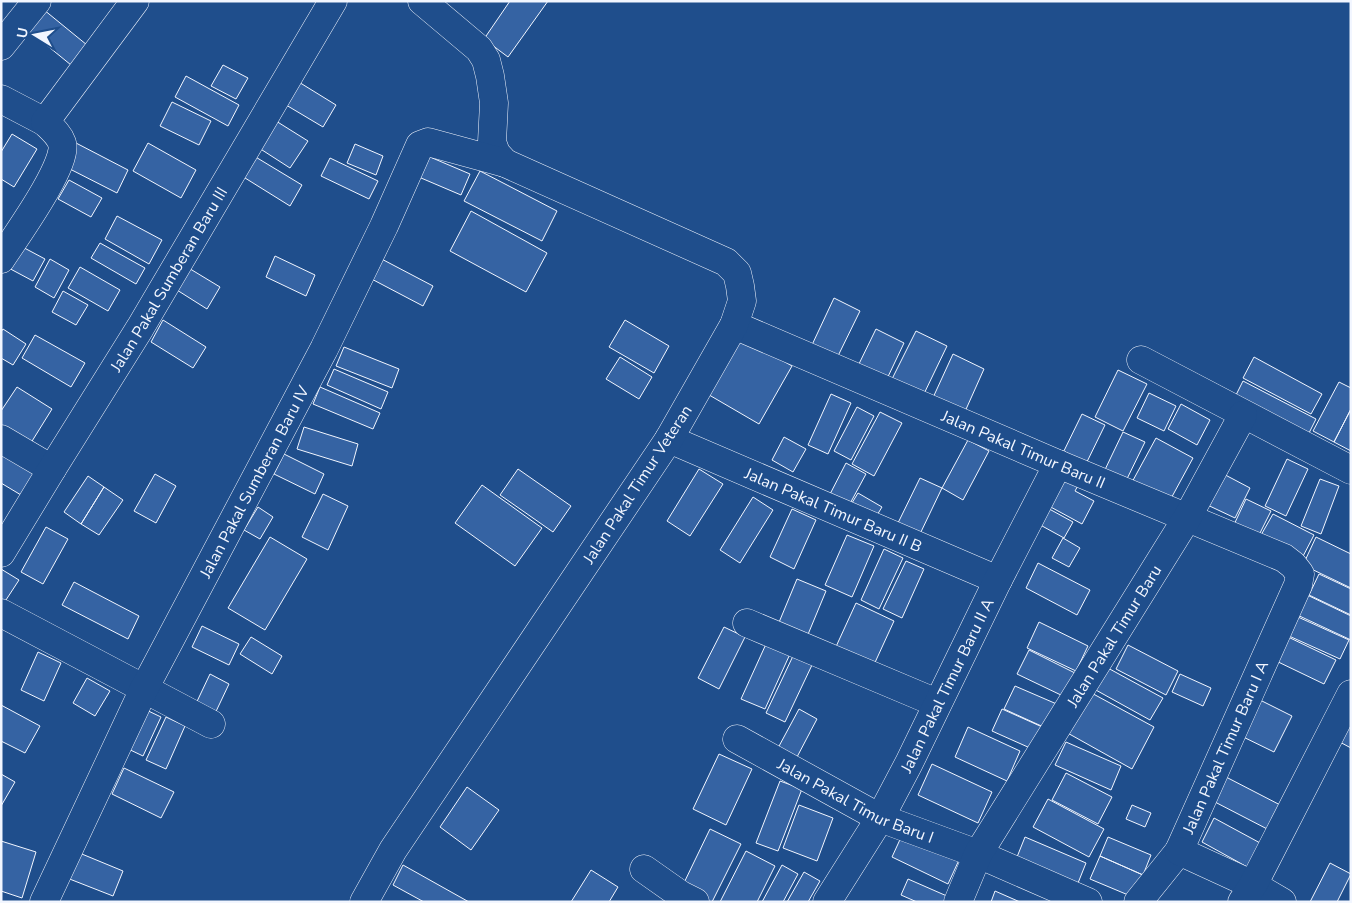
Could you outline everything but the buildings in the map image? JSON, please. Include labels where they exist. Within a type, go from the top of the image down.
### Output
[{"type":"street","points":[[1,46],[37,1]]},
{"type":"street","points":[[45,122],[135,1]]},
{"type":"street","name":"Jalan Pakal Sumberan Baru III","points":[[1,554],[140,328],[333,1]]},
{"type":"street","points":[[422,1],[469,40],[486,60],[494,103],[492,142],[496,153],[504,163]]},
{"type":"street","points":[[1,99],[45,122],[57,134],[63,144],[61,159],[54,177],[1,259]]},
{"type":"street","name":"Jalan Pakal Sumberan Baru IV","points":[[53,899],[144,689],[324,349],[384,226],[420,145],[428,142],[433,143],[504,163]]},
{"type":"street","name":"Jalan Pakal Timur Veteran","points":[[364,902],[393,850],[668,439],[734,325],[742,301],[737,273],[726,262],[504,163]]},
{"type":"street","name":"Jalan Pakal Timur Baru II","points":[[734,325],[1058,464],[1284,558],[1300,574],[1298,584]]},
{"type":"street","points":[[1141,360],[1351,470]]},
{"type":"street","name":"Jalan Pakal Timur Baru","points":[[958,902],[978,854],[1187,518],[1243,414]]},
{"type":"street","points":[[1,438],[52,469]]},
{"type":"street","name":"Jalan Pakal Timur Baru II B","points":[[668,439],[998,580]]},
{"type":"street","name":"Jalan Pakal Timur Baru II A","points":[[827,902],[880,818],[1058,464]]},
{"type":"street","name":"Jalan Pakal Timur Baru I A","points":[[1138,902],[1179,851],[1298,584]]},
{"type":"street","points":[[1,613],[211,724]]},
{"type":"street","points":[[746,623],[937,703]]},
{"type":"street","points":[[1248,894],[1351,694]]},
{"type":"street","name":"Jalan Pakal Timur Baru I","points":[[737,739],[880,818],[978,854]]},
{"type":"street","points":[[1179,851],[1248,894],[1282,902]]},
{"type":"street","points":[[978,854],[1088,902]]},
{"type":"street","points":[[644,869],[685,899]]}]
